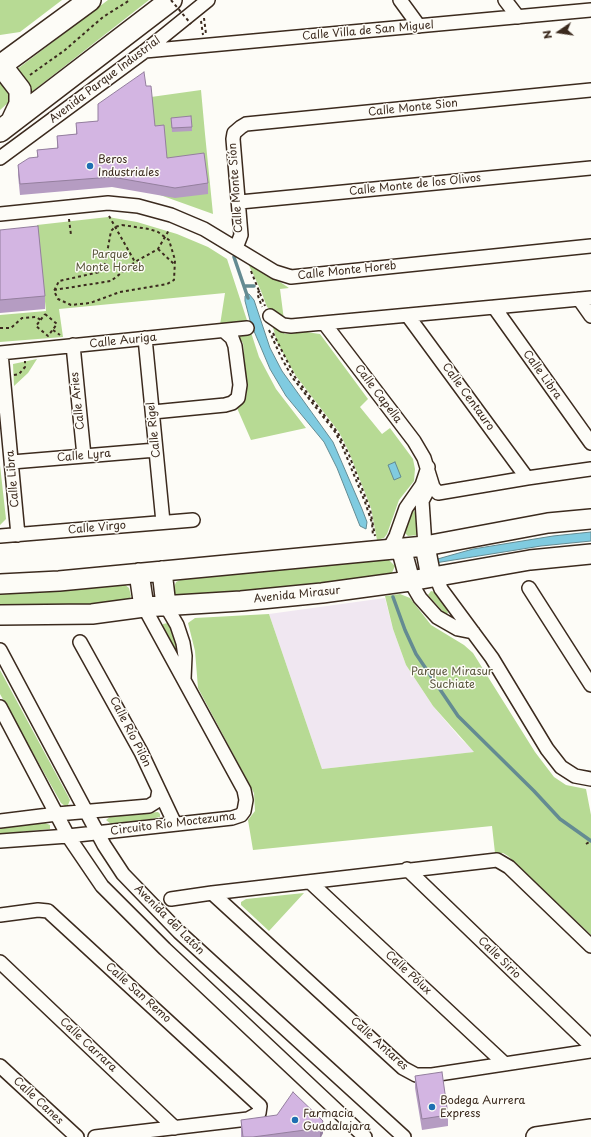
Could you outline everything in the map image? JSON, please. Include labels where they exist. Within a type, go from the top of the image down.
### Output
[{"type":"main road","points":[[6,126],[20,104],[20,90],[0,61],[31,43],[90,0]]},
{"type":"main road","points":[[6,126],[171,0]]},
{"type":"street","name":"Avenida Parque Industrial","points":[[0,158],[144,51],[192,18],[208,0]]},
{"type":"street","points":[[400,0],[419,26]]},
{"type":"street","points":[[505,0],[518,17]]},
{"type":"street","name":"Calle Villa de San Miguel","points":[[144,51],[591,10]]},
{"type":"street","name":"Calle Monte Sion","points":[[237,129],[246,124],[591,90]]},
{"type":"street","name":"Calle Monte Sión","points":[[236,248],[241,235],[240,202],[233,139],[237,129]]},
{"type":"street","name":"Calle Monte de los Olivos","points":[[240,202],[591,168]]},
{"type":"street","name":"Calle Monte Horeb","points":[[0,214],[108,203],[138,206],[171,215],[204,229],[275,272],[291,277],[591,246]]},
{"type":"street","points":[[267,318],[286,326],[408,316],[585,298],[591,316]]},
{"type":"street","name":"Calle Libra","points":[[494,307],[591,443]]},
{"type":"street","name":"Calle Centauro","points":[[408,316],[527,478]]},
{"type":"street","name":"Calle Capella","points":[[324,323],[414,441],[428,467],[432,484]]},
{"type":"street","name":"Calle Auriga","points":[[1,353],[246,328]]},
{"type":"street","points":[[152,412],[225,405],[232,403],[238,398],[240,385],[236,346],[232,338],[224,331]]},
{"type":"street","name":"Calle Rigel","points":[[145,338],[163,522]]},
{"type":"street","name":"Calle Aries","points":[[73,346],[84,456]]},
{"type":"street","name":"Calle Libra","points":[[1,353],[18,534]]},
{"type":"street","name":"Calle Lyra","points":[[12,462],[156,450]]},
{"type":"street","points":[[387,542],[406,508],[422,485],[428,467]]},
{"type":"street","points":[[591,469],[527,478],[442,493],[437,492],[432,484],[422,501],[423,523],[431,537],[439,580],[492,658],[547,749],[561,767],[575,776],[591,779]]},
{"type":"street","points":[[0,584],[59,581],[162,571],[387,542],[433,545],[548,523],[591,519]]},
{"type":"street","name":"Calle Virgo","points":[[0,536],[193,520]]},
{"type":"street","points":[[387,542],[420,598],[437,617],[458,629],[473,632]]},
{"type":"street","name":"Avenida Mirasur","points":[[0,615],[92,614],[144,607],[241,601],[322,593],[410,581],[439,580],[530,560],[591,554]]},
{"type":"street","points":[[162,571],[166,606],[177,625],[183,643],[185,656],[184,679]]},
{"type":"street","points":[[139,573],[144,607]]},
{"type":"street","points":[[529,588],[591,685]]},
{"type":"street","name":"Circuito Río Moctezuma","points":[[0,841],[53,838],[237,817],[244,811],[246,800],[244,790],[144,607]]},
{"type":"street","name":"Calle Río Pilón","points":[[80,642],[121,715],[175,824]]},
{"type":"street","name":"Avenida del Latón","points":[[0,650],[110,856],[123,874],[179,932],[404,1137]]},
{"type":"street","name":"Avenida del Latón","points":[[0,707],[68,836],[102,886],[165,949],[365,1137]]},
{"type":"street","name":"Circuito Río Moctezuma","points":[[0,821],[86,811],[148,806],[157,801],[159,790]]},
{"type":"street","points":[[171,899],[212,892],[497,860],[508,867],[591,946]]},
{"type":"street","name":"Calle Sirio","points":[[407,870],[591,1046]]},
{"type":"street","name":"Calle Pólux","points":[[310,882],[505,1064]]},
{"type":"street","name":"Calle Antares","points":[[212,892],[410,1073],[426,1076],[591,1051]]},
{"type":"street","name":"Calle San Remo","points":[[0,915],[38,910],[48,911],[258,1102],[260,1109],[256,1115],[248,1119],[175,1128]]},
{"type":"street","points":[[165,949],[179,932]]},
{"type":"street","name":"Calle Carrara","points":[[0,962],[175,1128]]},
{"type":"street","name":"Calle Canes","points":[[0,1066],[77,1137]]},
{"type":"street","points":[[94,1137],[125,1136],[175,1128]]},
{"type":"street","points":[[536,1137],[591,1129]]},
{"type":"path","points":[[27,77],[65,50],[103,17],[130,0]]},
{"type":"path","points":[[171,0],[192,18],[201,19],[203,36],[206,36],[203,14],[198,18],[192,18]]},
{"type":"path","points":[[110,216],[135,262]]},
{"type":"path","points":[[69,220],[71,236]]},
{"type":"path","points":[[130,225],[166,236],[172,244],[175,265],[175,277],[170,283],[120,292],[90,303],[71,305],[66,304],[56,297],[54,290],[57,282],[62,279],[100,272],[105,264],[111,231],[115,227],[130,225]]},
{"type":"path","points":[[54,290],[110,281],[135,262],[158,249],[169,230]]},
{"type":"path","points":[[158,249],[175,265]]},
{"type":"path","points":[[248,266],[260,291],[267,318]]},
{"type":"path","points":[[260,291],[257,293],[277,343],[295,377],[329,419],[349,455],[370,509],[387,542]]},
{"type":"path","points":[[45,314],[58,324],[48,336],[36,326],[41,320],[45,314]]},
{"type":"path","points":[[0,328],[11,328],[21,318],[36,317],[41,320]]},
{"type":"path","points":[[11,375],[19,374],[25,366],[24,359]]},
{"type":"path","points":[[586,844],[591,841]]},
{"type":"shaded area","points":[[385,598],[393,629],[406,665],[433,706],[461,739],[475,752],[322,769],[269,614]]},
{"type":"green space","points":[[0,0],[62,0],[20,32],[0,35]]},
{"type":"green space","points":[[108,0],[149,0],[29,94],[16,70]]},
{"type":"green space","points":[[0,84],[5,85],[11,90],[10,101],[0,110]]},
{"type":"green space","points":[[201,90],[213,214],[160,195],[151,97]]},
{"type":"green space","name":"Parque Monte Horeb","points":[[108,217],[137,222],[177,234],[208,247],[227,259],[259,357],[276,389],[306,428],[251,440],[237,408],[246,398],[247,389],[243,343],[234,332],[220,325],[225,293],[59,309],[63,337],[0,342],[0,315],[46,311],[37,225]]},
{"type":"green space","points":[[246,259],[289,288],[280,289],[284,320],[267,307]]},
{"type":"green space","points":[[272,324],[285,334],[306,332],[320,334],[368,399],[360,407],[382,434],[390,428],[413,459],[415,469],[414,481],[399,500],[387,534],[384,538],[377,540],[371,508],[349,452],[339,432],[296,376],[277,342]]},
{"type":"green space","points":[[37,359],[28,373],[14,386],[13,364]]},
{"type":"green space","points":[[0,465],[6,519],[0,525]]},
{"type":"green space","points":[[414,510],[417,518],[418,535],[408,536],[405,533],[407,523],[411,511]]},
{"type":"green space","points":[[388,559],[395,566],[391,575],[336,584],[176,597],[173,590],[176,582],[182,579]]},
{"type":"green space","points":[[124,584],[129,588],[131,596],[128,601],[123,603],[0,607],[0,594]]},
{"type":"green space","points":[[431,591],[435,592],[447,610],[448,613],[446,615],[428,595]]},
{"type":"green space","name":"Parque Mirasur Suchiate","points":[[400,594],[410,598],[431,625],[464,645],[473,653],[535,752],[554,777],[566,785],[586,789],[591,815],[591,935],[508,856],[503,853],[495,853],[492,826],[253,850],[248,820],[255,811],[254,793],[198,688],[195,651],[188,623],[195,618],[269,614],[322,769],[474,752],[433,706],[406,665],[393,629],[385,596]]},
{"type":"green space","points":[[168,623],[176,638],[177,652],[163,627],[163,624]]},
{"type":"green space","points":[[0,670],[68,796],[70,800],[68,805],[65,806],[61,803],[0,694]]},
{"type":"green space","points":[[158,812],[160,817],[151,819],[111,824],[106,820],[111,816]]},
{"type":"green space","points":[[45,823],[50,825],[50,829],[0,834],[0,828]]},
{"type":"green space","points":[[304,893],[269,931],[241,905],[241,902],[246,899]]},
{"type":"water","points":[[249,294],[254,300],[270,348],[282,371],[333,442],[367,522],[366,529],[360,526],[337,468],[324,442],[286,396],[270,369],[251,324],[245,301],[245,296]]},
{"type":"water","points":[[395,462],[401,477],[394,480],[388,465]]},
{"type":"water","points":[[591,532],[591,541],[541,546],[435,563],[434,560],[473,549],[553,536]]},
{"type":"building","points":[[144,72],[146,86],[151,86],[155,126],[164,125],[167,158],[204,153],[208,183],[175,188],[112,177],[20,184],[18,165],[29,158],[38,157],[37,150],[58,148],[57,136],[77,134],[76,123],[98,121],[98,104]]},
{"type":"building","points":[[191,116],[192,127],[172,128],[171,118]]},
{"type":"building","points":[[38,226],[45,296],[0,300],[0,230]]},
{"type":"building","name":"Bodega Aurrera Express","points":[[442,1072],[448,1115],[422,1119],[415,1076]]},
{"type":"building","points":[[293,1092],[323,1121],[320,1128],[243,1137],[241,1120],[277,1115]]},
{"type":"waterway","points":[[234,257],[248,298]]},
{"type":"waterway","points":[[244,286],[254,286]]},
{"type":"waterway","points":[[393,597],[405,630],[416,654],[458,716],[534,791],[560,819],[591,841]]},
{"type":"place","name":"Beros Industriales","points":[[90,166]]},
{"type":"place","name":"Bodega Aurrera Express","points":[[432,1107]]},
{"type":"place","name":"Farmacia Guadalajara","points":[[295,1120]]}]
